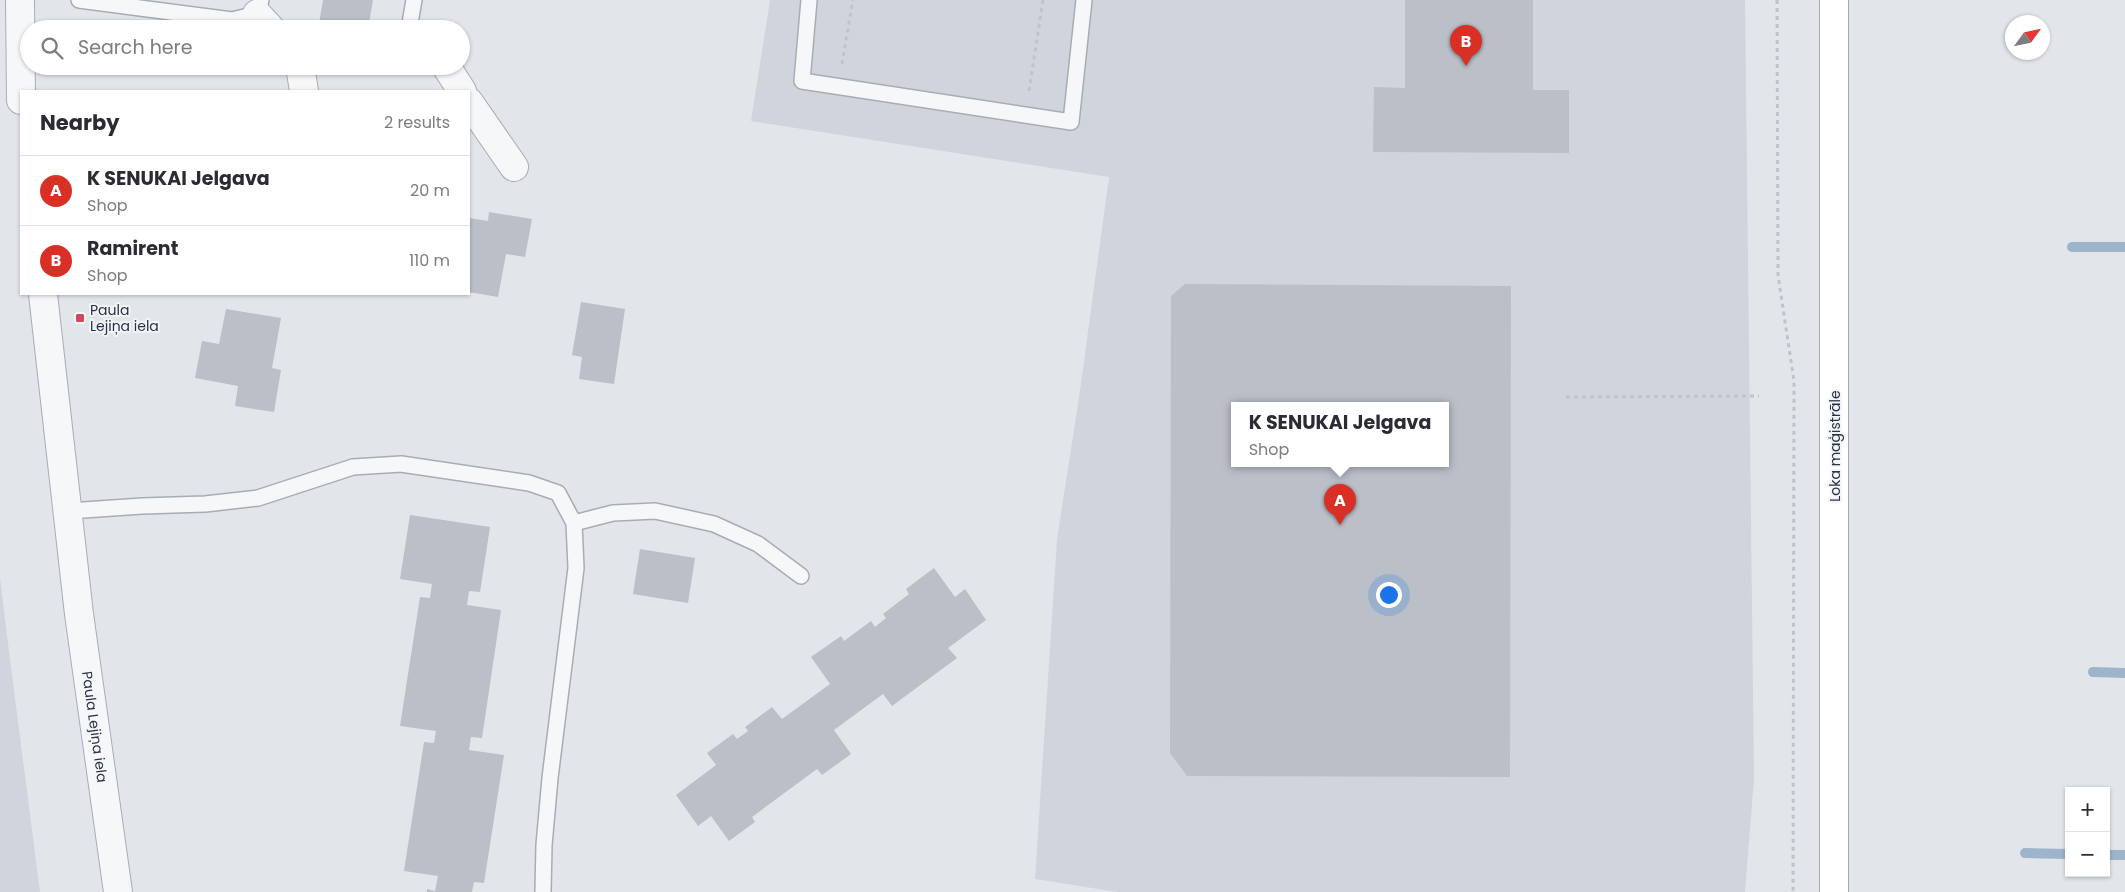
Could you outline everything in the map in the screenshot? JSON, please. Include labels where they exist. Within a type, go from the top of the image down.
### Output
[{"type":"main road","name":"Loka maģistrāle","points":[[1834,0],[1834,892]]},
{"type":"street","points":[[14,94],[20,0]]},
{"type":"street","points":[[301,75],[304,90]]},
{"type":"street","points":[[452,75],[461,90]]},
{"type":"street","points":[[470,103],[514,167]]},
{"type":"street","name":"Paula Lejiņa iela","points":[[43,295],[69,511],[79,614],[118,892]]},
{"type":"lane","points":[[79,0],[232,20],[263,14]]},
{"type":"lane","points":[[411,20],[414,0]]},
{"type":"lane","points":[[809,0],[802,81],[1071,122],[1084,0]]},
{"type":"lane","points":[[69,511],[205,504],[258,498],[353,467],[401,464],[529,482],[558,493],[574,523],[576,568],[549,787],[544,845],[544,892]]},
{"type":"lane","points":[[574,523],[613,514],[655,511],[714,524],[758,544],[800,576]]},
{"type":"path","points":[[839,87],[853,0]]},
{"type":"path","points":[[1026,115],[1043,0]]},
{"type":"path","points":[[1777,0],[1778,275],[1794,382],[1793,892]]},
{"type":"path","points":[[1566,397],[1760,396]]},
{"type":"shaded area","points":[[770,0],[1745,0],[1754,779],[1745,892],[1117,892],[1035,879],[1057,539],[1079,398],[1109,177],[751,121]]},
{"type":"shaded area","points":[[0,577],[7,636],[40,892],[0,892]]},
{"type":"building","points":[[323,0],[373,0],[370,20],[320,20]]},
{"type":"building","points":[[1405,0],[1533,0],[1533,90],[1569,90],[1569,153],[1373,152],[1374,87],[1405,88]]},
{"type":"building","points":[[489,212],[532,219],[525,257],[506,254],[498,297],[470,292],[470,218],[488,221]]},
{"type":"building","points":[[1185,284],[1511,286],[1510,777],[1187,776],[1170,753],[1171,296]]},
{"type":"building","points":[[581,302],[625,309],[614,384],[579,379],[582,357],[572,355]]},
{"type":"building","points":[[226,309],[281,318],[272,368],[281,370],[274,412],[235,406],[238,386],[195,378],[202,341],[219,344]]},
{"type":"building","points":[[410,515],[490,527],[480,592],[469,591],[467,605],[501,610],[482,738],[471,737],[469,750],[504,755],[484,883],[474,882],[472,892],[427,892],[427,889],[435,891],[438,876],[404,871],[424,742],[434,743],[436,731],[400,726],[420,597],[430,598],[432,584],[400,579]]},
{"type":"building","points":[[640,549],[695,558],[688,603],[633,594]]},
{"type":"building","points":[[934,568],[955,597],[965,589],[986,620],[948,648],[957,658],[892,706],[883,694],[834,730],[851,754],[822,775],[817,769],[752,817],[755,822],[729,841],[711,816],[698,826],[676,795],[716,765],[707,753],[733,734],[737,739],[748,731],[745,727],[772,707],[782,719],[830,684],[811,657],[841,636],[844,641],[871,621],[875,627],[886,618],[883,614],[909,594],[906,589]]},
{"type":"waterway","points":[[2072,247],[2125,247]]},
{"type":"waterway","points":[[2093,672],[2125,673]]},
{"type":"waterway","points":[[2025,853],[2065,854]]},
{"type":"waterway","points":[[2110,855],[2125,855]]},
{"type":"place","name":"Ramirent","points":[[1466,66]]},
{"type":"place","name":"Paula Lejiņa iela","points":[[80,318]]},
{"type":"place","name":"K SENUKAI Jelgava","points":[[1340,525]]}]
